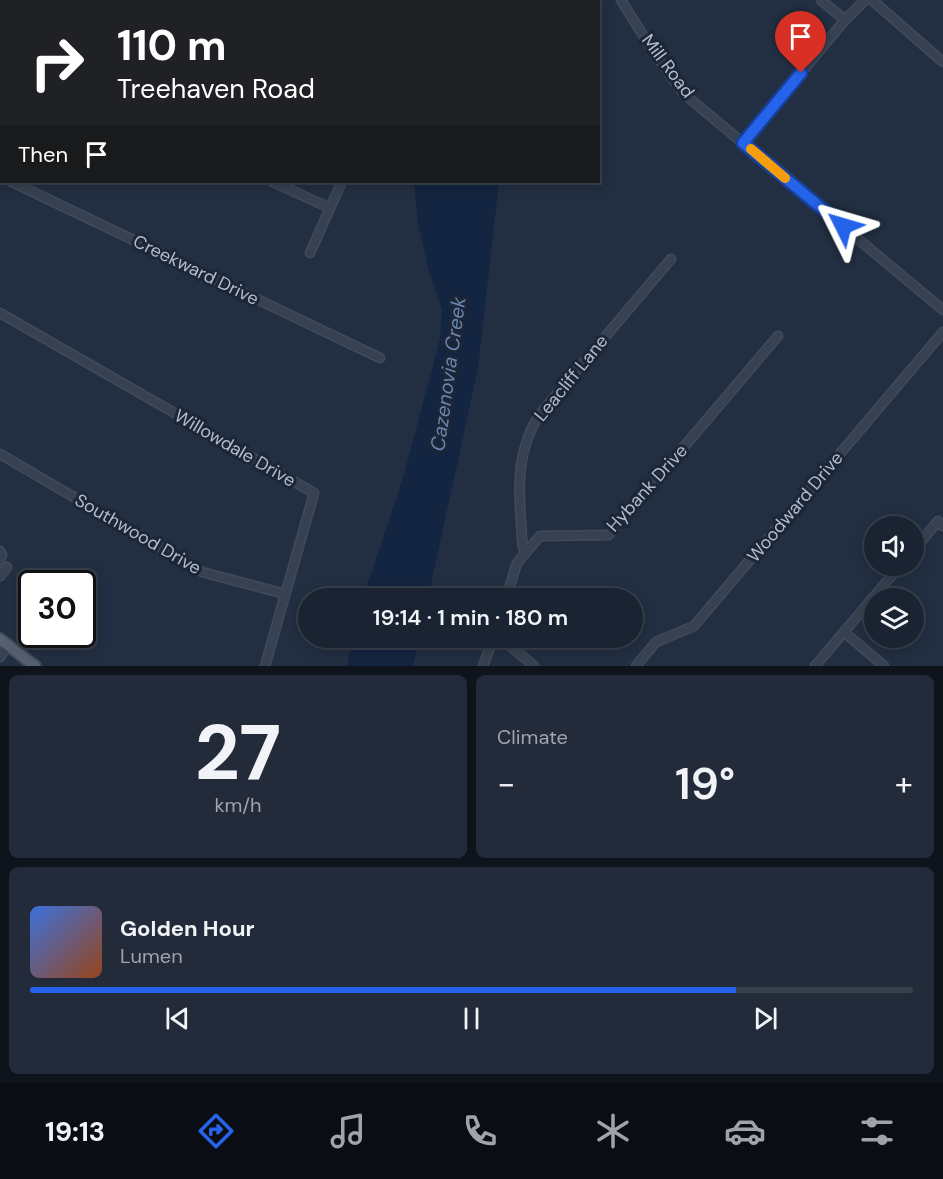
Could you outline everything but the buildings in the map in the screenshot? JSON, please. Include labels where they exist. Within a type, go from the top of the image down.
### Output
[{"type":"main road","points":[[4,642],[35,666]]},
{"type":"street","name":"Mill Road","points":[[621,0],[683,93],[943,310]]},
{"type":"street","points":[[821,0],[845,20]]},
{"type":"street","points":[[743,143],[845,20],[866,0]]},
{"type":"street","points":[[872,0],[943,62]]},
{"type":"street","name":"Creekward Drive","points":[[14,183],[380,358]]},
{"type":"street","points":[[275,183],[330,208]]},
{"type":"street","points":[[310,252],[340,186]]},
{"type":"street","name":"Leacliff Lane","points":[[525,554],[519,472],[524,446],[531,428],[539,415],[671,259]]},
{"type":"street","name":"Willowdale Drive","points":[[0,313],[314,493],[265,666]]},
{"type":"street","name":"Woodward Drive","points":[[636,666],[656,642],[694,626],[943,332]]},
{"type":"street","name":"Hybank Drive","points":[[509,588],[517,563],[540,536],[609,536],[778,336]]},
{"type":"street","name":"Southwood Drive","points":[[0,454],[202,572],[285,594]]},
{"type":"street","points":[[924,538],[938,521],[943,526]]},
{"type":"street","points":[[0,551],[2,555],[0,560]]},
{"type":"street","points":[[0,576],[7,567]]},
{"type":"street","points":[[815,666],[892,576]]},
{"type":"street","points":[[844,632],[884,666]]},
{"type":"street","points":[[0,657],[4,642]]},
{"type":"street","points":[[483,666],[489,648]]},
{"type":"street","points":[[513,648],[534,666]]},
{"type":"water","name":"Cazenovia Creek","points":[[414,183],[499,183],[478,368],[430,588],[366,588],[403,478],[440,339],[442,310],[429,271],[418,223]]},
{"type":"water","points":[[351,648],[418,648],[413,666],[347,666]]},
{"type":"slow traffic","points":[[751,149],[785,178]]},
{"type":"route","points":[[801,73],[743,143],[843,226]]}]
